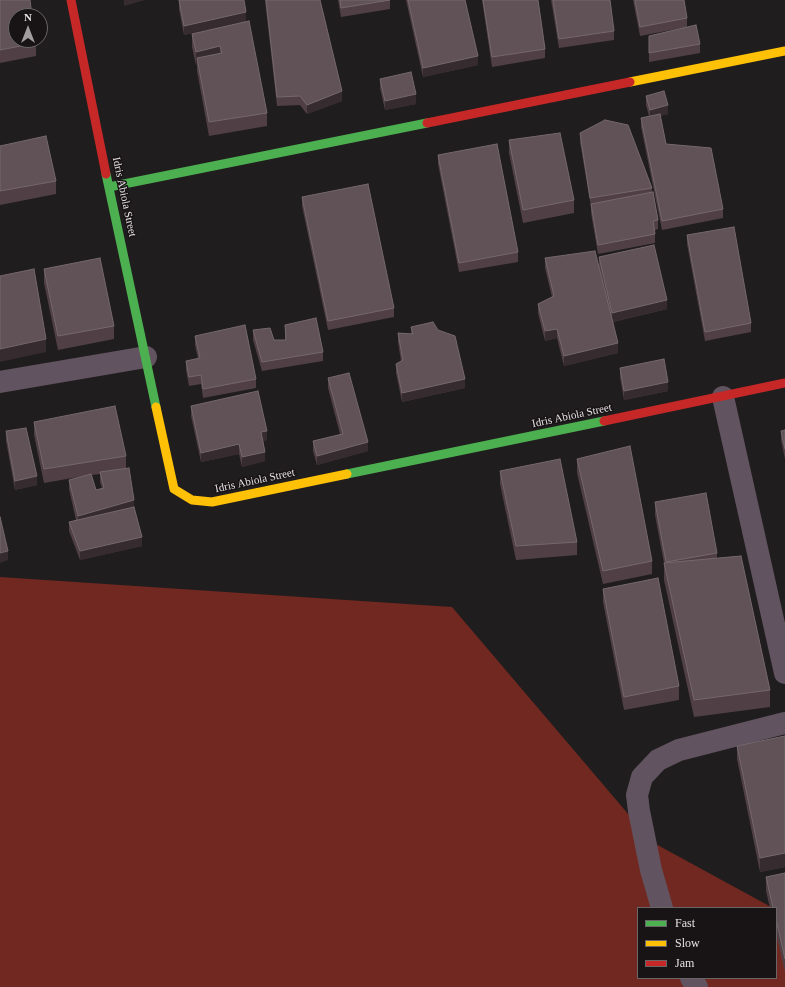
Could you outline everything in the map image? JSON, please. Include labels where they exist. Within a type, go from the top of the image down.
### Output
[{"type":"street","name":"Idris Abiola Street","points":[[72,0],[109,187],[174,489],[192,500],[212,502],[785,383]]},
{"type":"street","points":[[109,187],[785,51]]},
{"type":"street","points":[[0,382],[146,357]]},
{"type":"street","points":[[723,397],[785,673]]},
{"type":"street","points":[[662,907],[651,870],[639,811],[637,795],[642,777],[658,760],[679,750],[785,723]]},
{"type":"shaded area","points":[[0,577],[452,607],[652,842],[771,907],[637,907],[637,979],[777,979],[777,911],[785,915],[785,987],[0,987]]},
{"type":"building","points":[[0,0],[30,0],[31,8],[8,8],[8,48],[10,48],[0,50]]},
{"type":"building","points":[[179,0],[244,0],[246,12],[184,26]]},
{"type":"building","points":[[266,0],[320,0],[342,91],[307,105],[300,96],[277,97]]},
{"type":"building","points":[[340,0],[390,0],[341,8]]},
{"type":"building","points":[[408,0],[465,0],[478,56],[423,68]]},
{"type":"building","points":[[483,0],[538,0],[545,49],[492,57]]},
{"type":"building","points":[[553,0],[610,0],[614,31],[559,39]]},
{"type":"building","points":[[635,0],[684,0],[687,18],[640,27]]},
{"type":"building","points":[[249,21],[267,113],[209,122],[197,58],[222,53],[220,46],[196,52],[192,34]]},
{"type":"building","points":[[696,25],[700,44],[649,53],[649,36]]},
{"type":"building","points":[[411,72],[416,94],[385,101],[380,79]]},
{"type":"building","points":[[664,91],[668,105],[650,110],[646,96]]},
{"type":"building","points":[[660,114],[666,144],[711,148],[723,209],[662,221],[641,118]]},
{"type":"building","points":[[605,120],[628,125],[652,188],[590,198],[580,133]]},
{"type":"building","points":[[560,133],[574,200],[523,210],[509,140]]},
{"type":"building","points":[[46,136],[56,181],[0,191],[0,146]]},
{"type":"building","points":[[497,144],[518,252],[459,263],[438,155]]},
{"type":"building","points":[[368,184],[394,308],[328,321],[302,197]]},
{"type":"building","points":[[653,192],[658,220],[653,221],[655,234],[598,245],[591,204]]},
{"type":"building","points":[[734,227],[751,323],[705,332],[687,235]]},
{"type":"building","points":[[654,245],[667,300],[612,313],[599,257]]},
{"type":"building","points":[[595,251],[618,343],[564,356],[557,329],[545,331],[538,304],[554,296],[545,258]]},
{"type":"building","points":[[100,258],[114,326],[58,336],[44,269]]},
{"type":"building","points":[[34,269],[46,339],[0,349],[0,276]]},
{"type":"building","points":[[316,318],[323,352],[262,362],[253,330],[270,328],[274,340],[286,340],[285,325]]},
{"type":"building","points":[[433,322],[438,330],[455,336],[465,379],[402,393],[396,364],[403,360],[398,333],[413,334],[411,327]]},
{"type":"building","points":[[245,325],[256,379],[203,389],[201,375],[189,377],[186,361],[200,358],[195,336]]},
{"type":"building","points":[[664,359],[668,382],[624,391],[620,368]]},
{"type":"building","points":[[349,373],[368,442],[317,456],[313,441],[343,434],[328,378]]},
{"type":"building","points":[[258,391],[267,431],[261,432],[265,452],[242,457],[239,444],[201,453],[191,406]]},
{"type":"building","points":[[115,406],[126,456],[44,469],[34,422]]},
{"type":"building","points":[[26,428],[37,476],[15,481],[6,431]]},
{"type":"building","points":[[785,430],[785,449],[781,431]]},
{"type":"building","points":[[630,446],[652,561],[603,571],[577,459]]},
{"type":"building","points":[[560,459],[577,542],[516,546],[500,471]]},
{"type":"building","points":[[129,468],[134,500],[78,516],[69,480],[91,474],[96,490],[104,488],[100,472]]},
{"type":"building","points":[[706,493],[717,553],[666,562],[655,502]]},
{"type":"building","points":[[134,507],[142,537],[80,551],[69,522]]},
{"type":"building","points":[[0,517],[8,551],[0,553]]},
{"type":"building","points":[[741,556],[770,690],[694,700],[664,563]]},
{"type":"building","points":[[658,578],[679,686],[624,697],[603,589]]},
{"type":"building","points":[[785,736],[785,853],[760,858],[737,746]]},
{"type":"building","points":[[785,873],[785,959],[777,923],[777,907],[773,907],[766,877]]},
{"type":"traffic: fast","points":[[109,187],[427,123]]},
{"type":"traffic: fast","points":[[106,174],[156,407]]},
{"type":"traffic: fast","points":[[347,474],[604,421]]},
{"type":"traffic: slow","points":[[630,82],[785,51]]},
{"type":"traffic: slow","points":[[156,407],[174,489],[192,500],[212,502],[347,474]]},
{"type":"traffic: jam","points":[[71,0],[106,174]]},
{"type":"traffic: jam","points":[[427,123],[630,82]]},
{"type":"traffic: jam","points":[[604,421],[785,383]]}]
